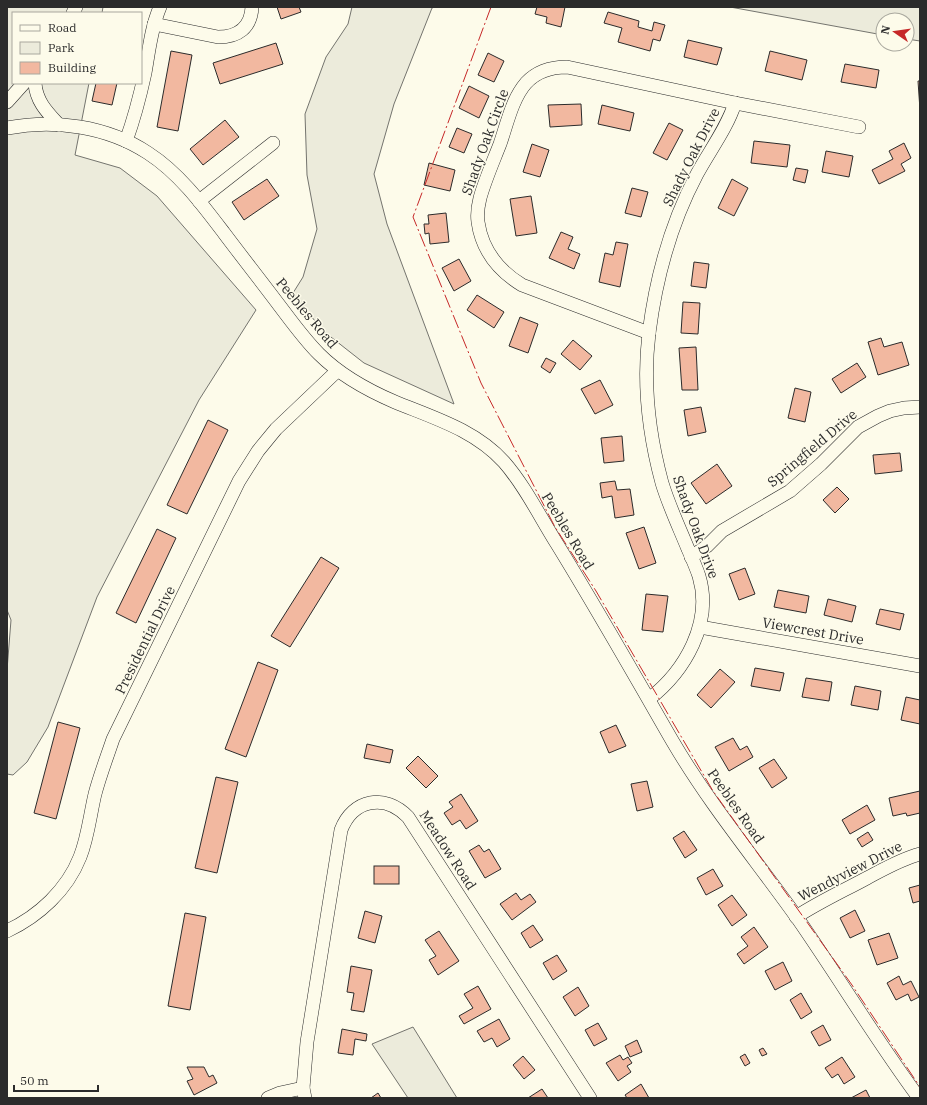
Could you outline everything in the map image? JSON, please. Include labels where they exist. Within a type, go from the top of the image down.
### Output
[{"type":"street","points":[[142,82],[154,24],[160,7]]},
{"type":"street","points":[[154,24],[218,37],[228,37],[236,35],[243,30],[248,22],[252,7]]},
{"type":"street","name":"Shady Oak Circle","points":[[649,333],[522,285],[503,271],[484,245],[478,221],[480,200],[517,98],[527,82],[542,71],[559,67],[578,68],[735,103],[859,127]]},
{"type":"street","points":[[7,102],[23,84]]},
{"type":"street","points":[[35,84],[35,91],[43,107],[59,124]]},
{"type":"street","points":[[126,141],[138,102],[142,84]]},
{"type":"street","name":"Shady Oak Drive","points":[[648,699],[658,692],[680,666],[692,646],[700,627],[703,608],[699,576],[662,483],[655,451],[648,397],[647,371],[649,333],[660,275],[667,247],[676,221],[697,174],[730,118],[735,103]]},
{"type":"street","name":"Peebles Road","points":[[7,128],[28,125],[59,124],[76,126],[101,132],[126,141],[158,159],[199,201],[300,334],[337,371],[380,395],[463,430],[488,446],[497,455],[517,478],[569,563],[675,746],[707,795],[796,917],[846,990],[892,1062],[919,1098]]},
{"type":"street","points":[[199,201],[273,143]]},
{"type":"street","name":"Presidential Drive","points":[[7,931],[32,917],[50,903],[74,870],[80,856],[101,775],[113,739],[239,481],[258,451],[276,429],[337,371]]},
{"type":"street","name":"Springfield Drive","points":[[691,557],[707,546],[722,531],[779,498],[794,487],[821,464],[858,427],[890,411],[920,407]]},
{"type":"street","name":"Viewcrest Drive","points":[[700,627],[920,666]]},
{"type":"street","name":"Meadow Road","points":[[304,1093],[307,1042],[341,830],[353,811],[366,804],[381,802],[396,807],[408,817],[590,1098]]},
{"type":"street","name":"Wendyview Drive","points":[[796,917],[815,905],[877,872],[911,856],[920,854]]},
{"type":"street","points":[[268,1098],[304,1093]]},
{"type":"green space","points":[[7,7],[103,7],[102,12],[12,12],[12,84],[89,84],[75,155],[120,168],[157,196],[256,310],[199,400],[97,597],[48,727],[27,762],[13,775],[7,774],[7,670],[11,620],[7,610]]},
{"type":"green space","points":[[352,7],[434,7],[432,8],[394,104],[374,174],[387,224],[454,404],[364,363],[322,330],[293,293],[303,277],[317,229],[307,175],[305,114],[326,57],[348,24]]},
{"type":"green space","points":[[730,7],[920,7],[920,41],[915,40],[915,12],[875,12],[875,34]]},
{"type":"green space","points":[[413,1027],[457,1098],[408,1098],[372,1044]]},
{"type":"building","points":[[277,7],[299,7],[301,12],[281,19]]},
{"type":"building","points":[[537,7],[565,7],[561,27],[546,23],[547,17],[535,14]]},
{"type":"building","points":[[608,12],[639,21],[638,27],[652,31],[654,22],[665,25],[660,41],[653,39],[650,51],[618,42],[622,28],[604,23]]},
{"type":"building","points":[[688,40],[722,48],[717,65],[684,57]]},
{"type":"building","points":[[276,43],[283,64],[220,84],[213,63]]},
{"type":"building","points":[[171,51],[192,55],[178,131],[157,127]]},
{"type":"building","points":[[770,51],[807,60],[802,80],[765,71]]},
{"type":"building","points":[[488,53],[504,61],[494,82],[478,75]]},
{"type":"building","points":[[845,64],[879,70],[876,88],[841,82]]},
{"type":"building","points":[[918,81],[920,81],[920,110]]},
{"type":"building","points":[[96,84],[117,84],[112,105],[92,101]]},
{"type":"building","points":[[469,86],[489,96],[479,118],[459,108]]},
{"type":"building","points":[[581,104],[582,125],[550,127],[548,105]]},
{"type":"building","points":[[602,105],[634,113],[630,131],[598,124]]},
{"type":"building","points":[[225,120],[239,137],[203,165],[190,149]]},
{"type":"building","points":[[669,123],[683,130],[667,160],[653,153]]},
{"type":"building","points":[[457,128],[472,134],[464,153],[449,147]]},
{"type":"building","points":[[754,141],[790,145],[787,167],[751,163]]},
{"type":"building","points":[[904,143],[911,158],[901,164],[905,171],[879,184],[872,170],[893,159],[889,151]]},
{"type":"building","points":[[532,144],[549,150],[540,177],[523,172]]},
{"type":"building","points":[[826,151],[853,156],[849,177],[822,172]]},
{"type":"building","points":[[429,163],[455,170],[450,191],[424,185]]},
{"type":"building","points":[[796,168],[808,170],[805,183],[793,180]]},
{"type":"building","points":[[267,179],[279,196],[244,220],[232,202]]},
{"type":"building","points":[[732,179],[748,188],[734,216],[718,208]]},
{"type":"building","points":[[632,188],[648,192],[641,217],[625,213]]},
{"type":"building","points":[[531,196],[537,233],[516,236],[510,199]]},
{"type":"building","points":[[446,213],[449,242],[430,244],[429,233],[425,234],[424,224],[429,224],[428,215]]},
{"type":"building","points":[[561,232],[573,237],[568,249],[580,254],[574,269],[549,258]]},
{"type":"building","points":[[616,242],[628,244],[620,287],[599,282],[605,253],[613,255]]},
{"type":"building","points":[[459,259],[471,281],[454,291],[442,268]]},
{"type":"building","points":[[694,262],[709,264],[706,288],[691,286]]},
{"type":"building","points":[[477,295],[504,312],[494,328],[467,310]]},
{"type":"building","points":[[683,302],[700,303],[698,334],[681,333]]},
{"type":"building","points":[[520,317],[538,324],[528,353],[509,346]]},
{"type":"building","points":[[881,338],[884,347],[902,342],[909,365],[878,375],[868,342]]},
{"type":"building","points":[[573,340],[592,356],[580,370],[561,354]]},
{"type":"building","points":[[696,347],[698,390],[682,390],[679,348]]},
{"type":"building","points":[[546,358],[556,363],[550,373],[541,367]]},
{"type":"building","points":[[857,363],[866,377],[841,393],[832,379]]},
{"type":"building","points":[[600,380],[613,405],[595,414],[581,389]]},
{"type":"building","points":[[795,388],[811,392],[805,422],[788,418]]},
{"type":"building","points":[[701,407],[706,432],[688,436],[684,410]]},
{"type":"building","points":[[208,420],[228,430],[187,514],[167,505]]},
{"type":"building","points":[[622,436],[624,461],[604,463],[601,438]]},
{"type":"building","points":[[900,453],[902,471],[875,474],[873,455]]},
{"type":"building","points":[[717,464],[732,486],[706,504],[691,483]]},
{"type":"building","points":[[615,481],[617,490],[630,489],[634,515],[615,518],[612,496],[602,498],[600,483]]},
{"type":"building","points":[[837,487],[849,499],[835,513],[823,500]]},
{"type":"building","points":[[644,527],[656,563],[639,569],[626,533]]},
{"type":"building","points":[[157,529],[176,538],[136,623],[116,613]]},
{"type":"building","points":[[321,557],[339,568],[290,647],[271,636]]},
{"type":"building","points":[[745,568],[755,594],[739,600],[729,574]]},
{"type":"building","points":[[778,590],[809,596],[806,613],[774,607]]},
{"type":"building","points":[[646,594],[668,596],[663,632],[642,630]]},
{"type":"building","points":[[828,599],[856,606],[852,622],[824,615]]},
{"type":"building","points":[[880,609],[904,614],[900,630],[876,624]]},
{"type":"building","points":[[258,662],[278,670],[246,757],[225,749]]},
{"type":"building","points":[[755,668],[784,673],[780,691],[751,686]]},
{"type":"building","points":[[720,669],[735,682],[711,708],[697,695]]},
{"type":"building","points":[[806,678],[832,682],[829,701],[802,697]]},
{"type":"building","points":[[855,686],[881,691],[878,710],[851,705]]},
{"type":"building","points":[[906,697],[920,700],[920,724],[901,720]]},
{"type":"building","points":[[58,722],[80,728],[56,819],[34,813]]},
{"type":"building","points":[[616,725],[626,746],[609,753],[600,732]]},
{"type":"building","points":[[733,738],[740,750],[747,746],[753,757],[729,771],[715,747]]},
{"type":"building","points":[[367,744],[393,750],[390,763],[364,758]]},
{"type":"building","points":[[418,756],[438,776],[426,788],[406,768]]},
{"type":"building","points":[[774,759],[787,778],[772,788],[759,768]]},
{"type":"building","points":[[216,777],[238,782],[217,873],[195,868]]},
{"type":"building","points":[[647,781],[653,807],[637,811],[631,784]]},
{"type":"building","points":[[920,791],[920,813],[907,816],[906,813],[893,816],[889,798]]},
{"type":"building","points":[[461,794],[478,821],[466,829],[460,820],[452,825],[444,813],[453,807],[449,802]]},
{"type":"building","points":[[867,805],[875,820],[850,834],[842,820]]},
{"type":"building","points":[[684,831],[697,850],[685,858],[673,838]]},
{"type":"building","points":[[868,832],[873,840],[862,847],[857,839]]},
{"type":"building","points":[[479,845],[484,852],[489,849],[501,869],[485,878],[469,851]]},
{"type":"building","points":[[374,866],[399,866],[399,884],[374,884]]},
{"type":"building","points":[[713,869],[723,886],[706,895],[697,878]]},
{"type":"building","points":[[920,885],[920,901],[913,903],[909,888]]},
{"type":"building","points":[[516,893],[521,900],[530,894],[536,902],[512,920],[500,904]]},
{"type":"building","points":[[732,895],[747,915],[732,926],[718,905]]},
{"type":"building","points":[[855,910],[865,931],[850,938],[840,918]]},
{"type":"building","points":[[365,911],[382,916],[375,943],[358,938]]},
{"type":"building","points":[[185,913],[206,917],[190,1010],[168,1006]]},
{"type":"building","points":[[533,925],[543,940],[530,948],[521,933]]},
{"type":"building","points":[[754,927],[768,947],[744,964],[737,954],[748,946],[741,937]]},
{"type":"building","points":[[439,931],[459,961],[438,975],[429,960],[436,956],[425,940]]},
{"type":"building","points":[[889,933],[898,958],[877,965],[868,940]]},
{"type":"building","points":[[557,955],[567,971],[553,980],[543,963]]},
{"type":"building","points":[[783,962],[792,981],[775,990],[765,971]]},
{"type":"building","points":[[351,966],[372,970],[364,1012],[351,1010],[354,993],[347,992]]},
{"type":"building","points":[[899,976],[903,985],[911,981],[919,997],[911,1001],[908,994],[896,1000],[887,983]]},
{"type":"building","points":[[478,986],[491,1009],[464,1024],[459,1016],[473,1008],[464,994]]},
{"type":"building","points":[[578,987],[589,1006],[575,1016],[563,997]]},
{"type":"building","points":[[801,993],[812,1012],[801,1019],[790,1000]]},
{"type":"building","points":[[499,1019],[510,1039],[497,1047],[492,1038],[484,1042],[477,1031]]},
{"type":"building","points":[[598,1023],[607,1039],[594,1046],[585,1030]]},
{"type":"building","points":[[823,1025],[831,1040],[819,1046],[811,1032]]},
{"type":"building","points":[[342,1029],[367,1034],[366,1041],[355,1039],[353,1055],[338,1053]]},
{"type":"building","points":[[637,1040],[642,1052],[630,1057],[625,1046]]},
{"type":"building","points":[[763,1048],[767,1054],[762,1056],[759,1050]]},
{"type":"building","points":[[745,1054],[750,1063],[745,1066],[740,1057]]},
{"type":"building","points":[[620,1055],[623,1060],[628,1057],[632,1063],[627,1066],[631,1072],[618,1081],[606,1063]]},
{"type":"building","points":[[523,1056],[535,1070],[524,1079],[513,1065]]},
{"type":"building","points":[[842,1057],[855,1077],[844,1084],[838,1074],[832,1078],[825,1068]]},
{"type":"building","points":[[187,1067],[204,1067],[209,1077],[213,1075],[217,1083],[194,1095],[187,1081],[193,1079]]},
{"type":"building","points":[[641,1084],[649,1098],[627,1098],[625,1095]]},
{"type":"building","points":[[542,1089],[548,1098],[528,1098]]},
{"type":"building","points":[[866,1090],[870,1098],[851,1098]]},
{"type":"building","points":[[378,1093],[381,1098],[371,1098]]},
{"type":"power","points":[[491,7],[413,217],[481,383],[555,527],[596,591],[713,791],[852,985],[920,1087]]}]
